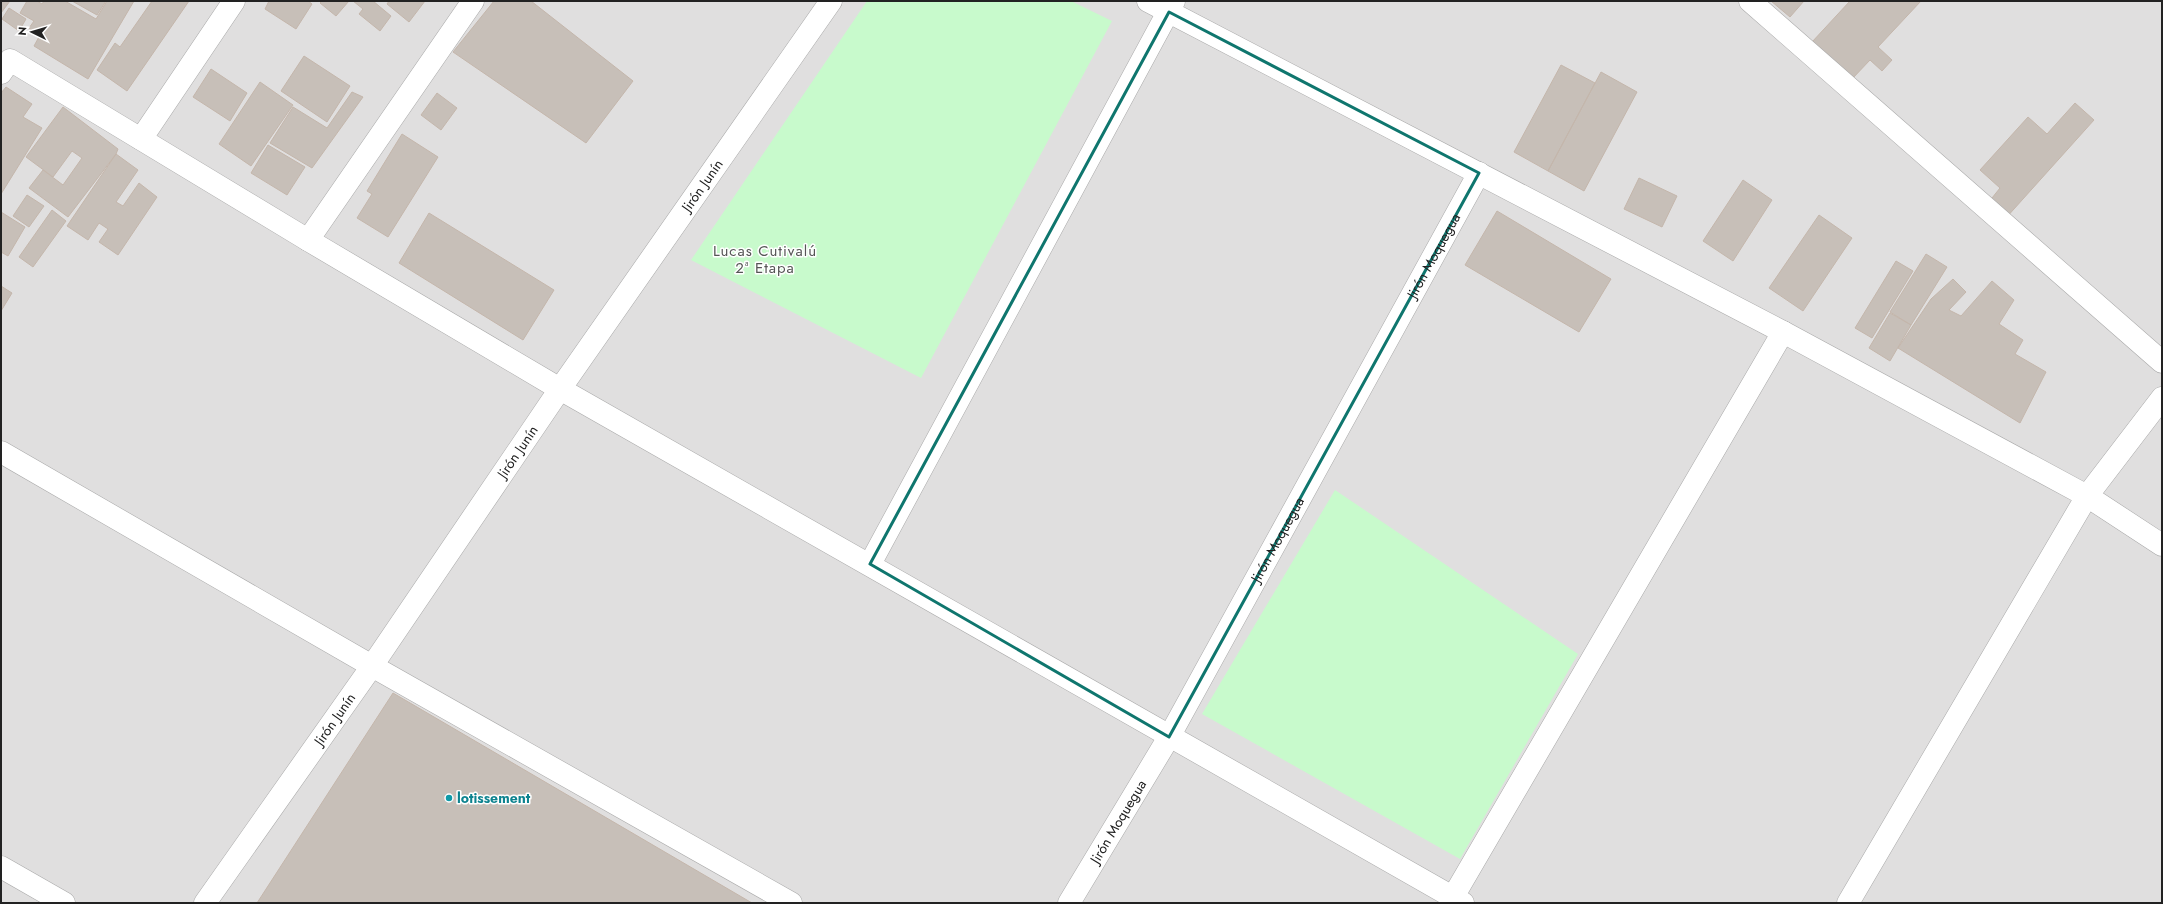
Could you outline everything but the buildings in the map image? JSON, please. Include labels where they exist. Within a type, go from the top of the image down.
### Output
[{"type":"street","points":[[141,140],[234,1]]},
{"type":"street","points":[[308,240],[473,1]]},
{"type":"street","name":"Jirón Junín","points":[[205,903],[372,666],[560,389],[831,1]]},
{"type":"street","points":[[1148,1],[1172,6],[1479,173],[1783,332],[2087,496],[2162,545]]},
{"type":"street","points":[[1750,1],[2162,362]]},
{"type":"street","points":[[870,564],[1172,6]]},
{"type":"street","points":[[4,62],[141,140],[560,389],[870,564],[1169,737],[1458,900],[1783,332]]},
{"type":"street","name":"Jirón Moquegua","points":[[1069,903],[1169,737],[1479,173]]},
{"type":"street","points":[[1848,903],[2087,496],[2162,398]]},
{"type":"street","points":[[1,452],[372,666],[791,903]]},
{"type":"street","points":[[1,867],[64,903]]},
{"type":"highlighted area","points":[[1169,12],[1479,173],[1169,737],[870,564]]},
{"type":"shaded area","points":[[1,1],[2162,1],[2162,903],[1,903]]},
{"type":"green space","points":[[867,1],[1071,1],[1112,21],[921,378],[691,260]]},
{"type":"green space","points":[[1335,490],[1578,654],[1460,859],[1202,714]]},
{"type":"place","name":"lotissement","points":[[449,798]]},
{"type":"district","name":"Lucas Cutivalú 2ª Etapa","points":[[765,260]]}]
